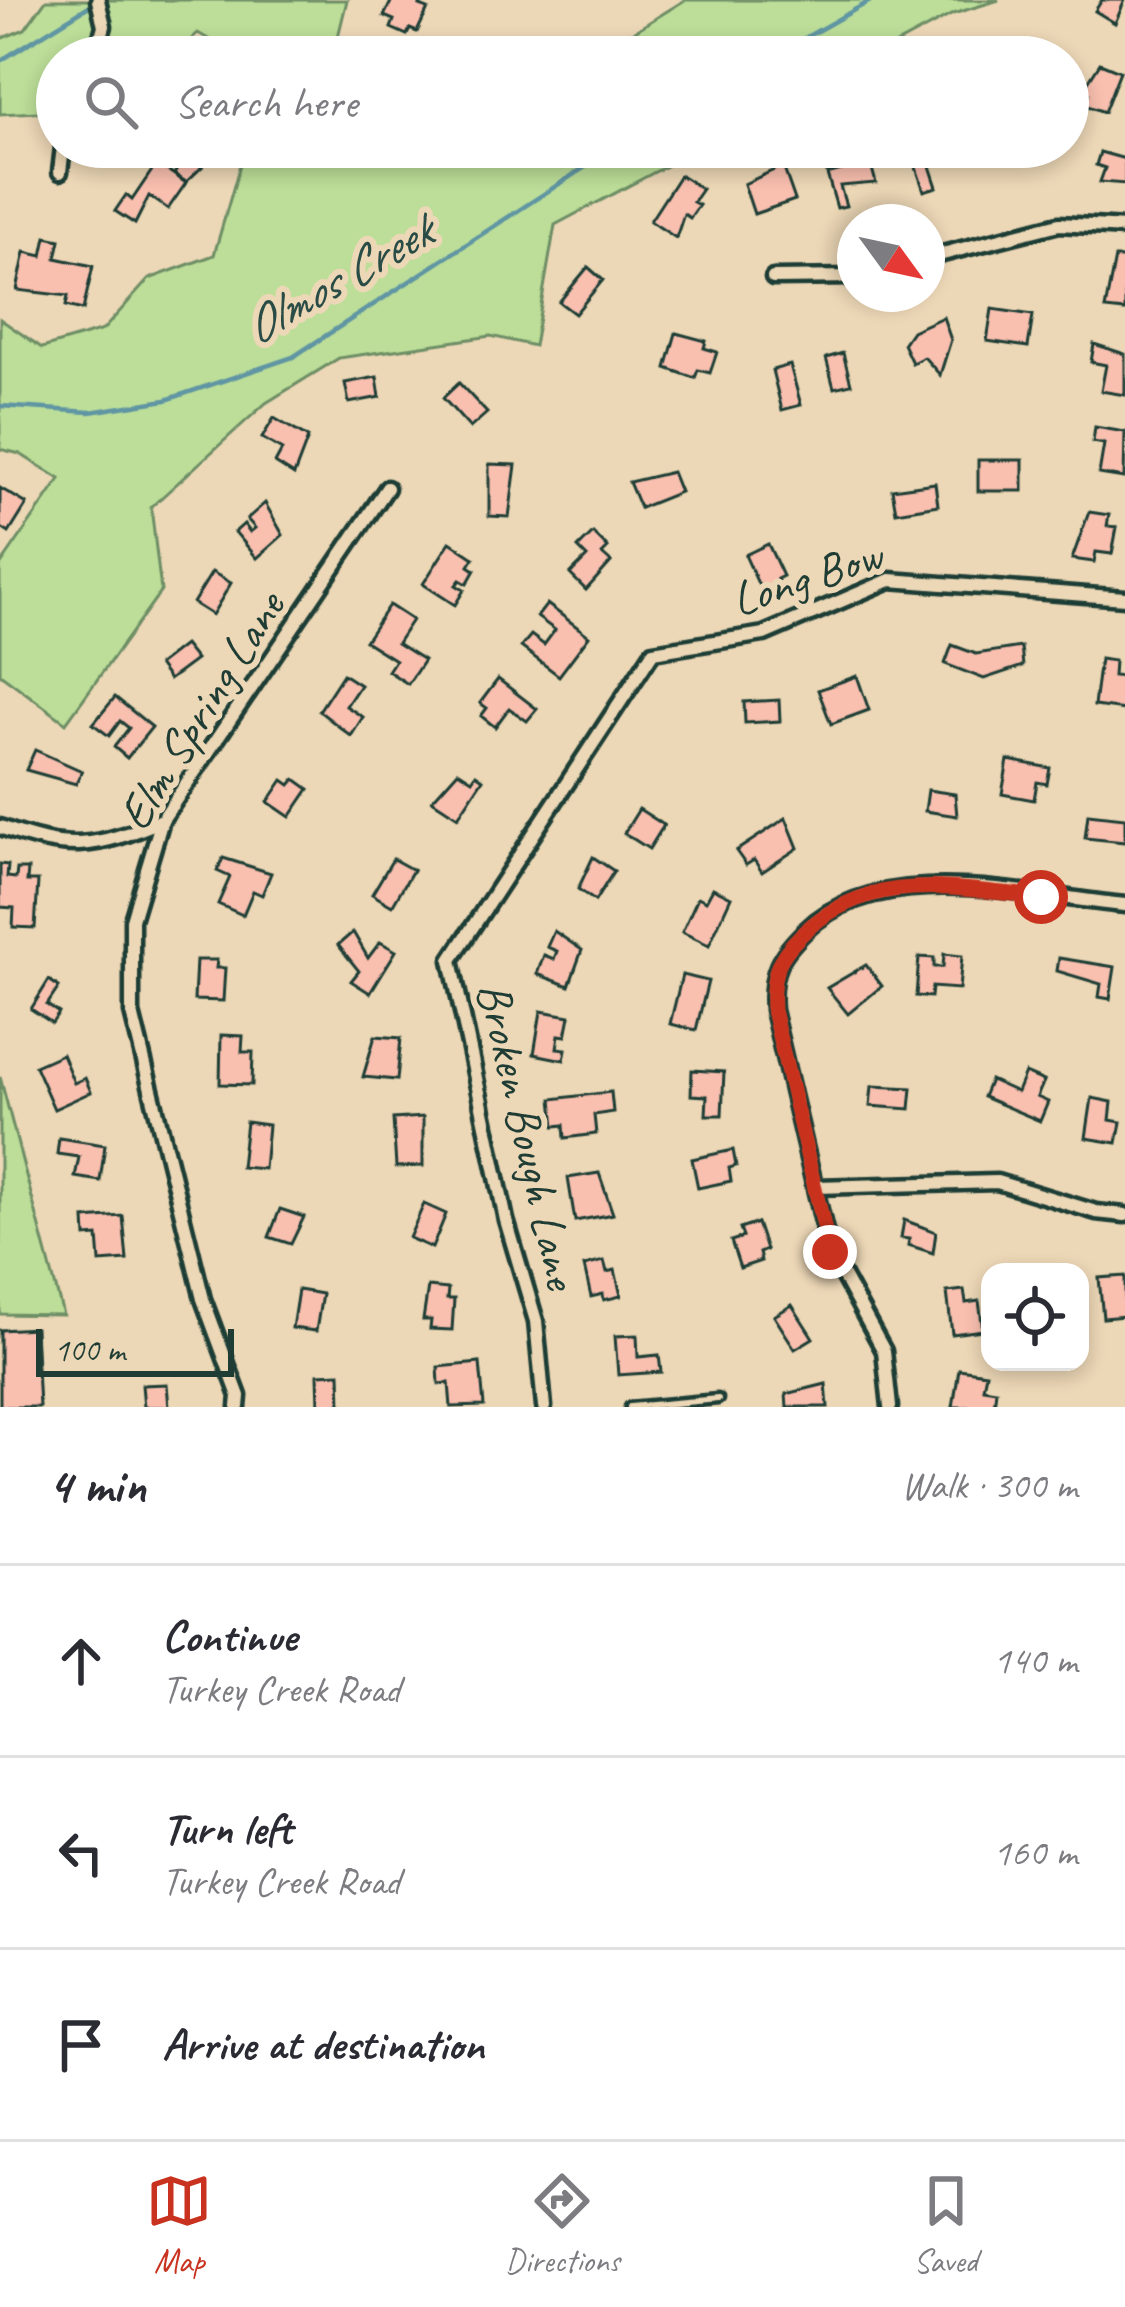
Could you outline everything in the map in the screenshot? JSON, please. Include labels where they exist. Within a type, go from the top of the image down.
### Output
[{"type":"street","points":[[98,0],[104,26],[101,36]]},
{"type":"street","points":[[60,168],[60,172]]},
{"type":"street","points":[[945,253],[1059,224],[1125,228]]},
{"type":"street","points":[[773,278],[837,277]]},
{"type":"street","name":"Elm Spring Lane","points":[[238,1407],[239,1396],[203,1299],[132,1013],[132,920],[162,820],[387,488]]},
{"type":"street","name":"Long Bow","points":[[653,652],[764,634],[890,580],[1125,598]]},
{"type":"street","name":"Broken Bough Lane","points":[[544,1407],[536,1321],[506,1220],[451,960],[653,652]]},
{"type":"street","points":[[0,826],[49,843],[93,847],[162,820]]},
{"type":"street","points":[[890,1407],[884,1351],[830,1252],[773,1010],[771,977],[784,951],[827,909],[864,895],[925,886],[1125,905]]},
{"type":"street","points":[[816,1187],[997,1182],[1096,1212],[1125,1215]]},
{"type":"lane","points":[[630,1407],[718,1399]]},
{"type":"green space","points":[[46,0],[347,0],[338,36],[36,36],[36,112],[0,114],[0,39],[25,29]]},
{"type":"green space","points":[[685,0],[999,0],[953,14],[912,36],[627,36]]},
{"type":"green space","points":[[239,168],[662,168],[555,225],[534,346],[491,336],[339,358],[266,403],[151,507],[161,591],[66,723],[0,674],[0,566],[60,479],[20,454],[0,449],[0,319],[42,348],[103,330],[149,279],[214,255]]},
{"type":"green space","points":[[0,1077],[63,1315],[0,1314]]},
{"type":"building","points":[[392,0],[423,0],[420,6],[428,9],[417,32],[410,29],[407,35],[391,28],[394,20],[384,16]]},
{"type":"building","points":[[1102,0],[1125,0],[1115,23],[1095,11]]},
{"type":"building","points":[[1100,63],[1120,71],[1104,112],[1089,106],[1089,80]]},
{"type":"building","points":[[1100,152],[1125,159],[1125,184],[1100,182],[1105,168],[1096,165]]},
{"type":"building","points":[[154,168],[164,168],[186,183],[168,209],[149,196],[135,224],[115,211],[126,195],[132,200]]},
{"type":"building","points":[[178,168],[201,168],[186,182],[174,174]]},
{"type":"building","points":[[784,168],[795,200],[754,214],[744,184]]},
{"type":"building","points":[[842,168],[872,168],[876,183],[840,186],[845,204],[837,204],[837,208],[827,174]]},
{"type":"building","points":[[916,168],[931,168],[937,187],[924,191]]},
{"type":"building","points":[[680,175],[702,189],[693,202],[699,205],[690,218],[684,214],[676,238],[650,221]]},
{"type":"building","points":[[46,237],[60,240],[56,258],[93,266],[83,310],[66,306],[68,296],[17,290],[25,252],[42,256]]},
{"type":"building","points":[[1115,258],[1125,258],[1125,311],[1105,309]]},
{"type":"building","points":[[588,267],[603,280],[575,314],[559,302]]},
{"type":"building","points":[[992,309],[1033,315],[1028,347],[987,341]]},
{"type":"building","points":[[943,317],[951,340],[940,375],[924,357],[912,363],[903,344],[912,331]]},
{"type":"building","points":[[676,333],[706,341],[704,348],[717,352],[710,373],[698,370],[695,378],[666,368]]},
{"type":"building","points":[[1094,344],[1125,354],[1125,395],[1101,391],[1106,365],[1091,362]]},
{"type":"building","points":[[843,353],[851,384],[834,388],[826,358]]},
{"type":"building","points":[[790,365],[801,405],[782,410],[772,370]]},
{"type":"building","points":[[377,377],[380,397],[349,403],[345,383]]},
{"type":"building","points":[[459,383],[487,413],[470,428],[443,398]]},
{"type":"building","points":[[274,418],[308,438],[294,475],[275,463],[282,450],[262,438]]},
{"type":"building","points":[[1095,427],[1125,432],[1124,478],[1099,474],[1104,444],[1093,442]]},
{"type":"building","points":[[978,460],[1023,460],[1023,491],[978,491]]},
{"type":"building","points":[[489,464],[516,465],[509,517],[489,516]]},
{"type":"building","points":[[672,472],[680,492],[640,508],[629,482]]},
{"type":"building","points":[[935,483],[938,505],[896,512],[892,489]]},
{"type":"building","points":[[0,488],[27,504],[9,533],[0,527]]},
{"type":"building","points":[[265,503],[283,535],[257,558],[235,532],[244,524],[250,532],[255,528],[247,519]]},
{"type":"building","points":[[1089,512],[1109,515],[1107,526],[1117,527],[1112,554],[1096,552],[1094,562],[1072,559]]},
{"type":"building","points":[[593,533],[608,548],[602,554],[611,562],[586,590],[570,574],[587,557],[578,548]]},
{"type":"building","points":[[450,542],[474,558],[469,566],[475,570],[467,584],[460,580],[456,585],[464,590],[455,605],[423,584]]},
{"type":"building","points":[[768,544],[783,576],[777,579],[783,591],[765,599],[745,555]]},
{"type":"building","points":[[212,572],[231,583],[212,615],[193,603]]},
{"type":"building","points":[[547,604],[589,636],[559,676],[521,647],[531,635],[544,645],[555,630],[537,617]]},
{"type":"building","points":[[389,605],[412,620],[397,643],[424,660],[408,684],[388,671],[395,660],[365,641]]},
{"type":"building","points":[[184,645],[196,660],[169,680],[158,665]]},
{"type":"building","points":[[952,645],[976,654],[1021,647],[1023,666],[984,679],[945,664]]},
{"type":"building","points":[[1100,659],[1114,661],[1113,676],[1125,677],[1125,710],[1094,706]]},
{"type":"building","points":[[343,674],[360,685],[346,706],[363,717],[351,736],[319,711]]},
{"type":"building","points":[[857,676],[869,710],[831,724],[818,690]]},
{"type":"building","points":[[498,679],[537,709],[527,721],[509,708],[495,727],[481,716],[487,708],[480,703]]},
{"type":"building","points":[[115,697],[152,727],[127,758],[114,747],[129,728],[120,721],[109,736],[93,724]]},
{"type":"building","points":[[779,700],[780,721],[745,723],[744,702]]},
{"type":"building","points":[[35,750],[82,771],[76,784],[26,770]]},
{"type":"building","points":[[1008,760],[1050,768],[1047,784],[1037,782],[1034,800],[1002,794]]},
{"type":"building","points":[[458,771],[472,780],[476,774],[483,779],[458,817],[432,800]]},
{"type":"building","points":[[295,779],[309,789],[290,817],[268,802],[283,780],[290,785]]},
{"type":"building","points":[[928,790],[955,794],[957,816],[925,811]]},
{"type":"building","points":[[639,809],[664,825],[649,849],[624,833]]},
{"type":"building","points":[[1088,814],[1125,818],[1125,842],[1085,838]]},
{"type":"building","points":[[786,818],[798,848],[762,872],[754,860],[746,865],[736,851]]},
{"type":"building","points":[[593,857],[614,871],[595,901],[578,889]]},
{"type":"building","points":[[223,858],[271,873],[262,895],[253,891],[243,915],[218,904],[230,877],[217,871]]},
{"type":"building","points":[[393,859],[413,870],[392,906],[372,894]]},
{"type":"building","points":[[0,864],[8,865],[7,877],[16,878],[17,869],[28,869],[27,881],[38,881],[35,928],[13,927],[14,908],[0,907]]},
{"type":"building","points":[[713,888],[731,897],[709,945],[682,932],[698,897],[706,901]]},
{"type":"building","points":[[554,931],[582,950],[569,986],[537,974],[544,955],[554,959],[557,951],[547,947]]},
{"type":"building","points":[[353,932],[368,958],[380,942],[396,951],[370,993],[351,981],[359,971],[338,945]]},
{"type":"building","points":[[944,954],[962,956],[959,989],[932,987],[931,997],[916,996],[919,957],[934,958],[934,967],[943,967]]},
{"type":"building","points":[[1059,958],[1115,967],[1110,999],[1099,997],[1101,984],[1057,971]]},
{"type":"building","points":[[196,960],[217,960],[216,968],[225,968],[223,1001],[194,1000]]},
{"type":"building","points":[[866,965],[882,986],[848,1014],[827,988]]},
{"type":"building","points":[[682,975],[708,981],[696,1030],[670,1024]]},
{"type":"building","points":[[49,980],[59,987],[47,1005],[59,1013],[52,1023],[31,1009]]},
{"type":"building","points":[[541,1011],[570,1016],[566,1036],[559,1035],[557,1048],[566,1049],[564,1060],[534,1054]]},
{"type":"building","points":[[221,1035],[243,1036],[242,1052],[253,1052],[252,1085],[220,1084]]},
{"type":"building","points":[[375,1036],[401,1038],[397,1080],[363,1077]]},
{"type":"building","points":[[62,1054],[74,1083],[85,1078],[91,1092],[54,1109],[35,1066]]},
{"type":"building","points":[[692,1070],[724,1072],[722,1115],[706,1115],[707,1096],[691,1095]]},
{"type":"building","points":[[1025,1073],[1044,1081],[1037,1097],[1048,1102],[1040,1121],[983,1097],[990,1080],[1017,1092]]},
{"type":"building","points":[[872,1086],[912,1088],[910,1109],[870,1106]]},
{"type":"building","points":[[611,1092],[613,1112],[594,1115],[596,1134],[565,1138],[564,1125],[555,1126],[552,1099]]},
{"type":"building","points":[[1092,1098],[1112,1102],[1110,1120],[1121,1122],[1117,1143],[1086,1138]]},
{"type":"building","points":[[423,1117],[423,1166],[396,1167],[393,1119]]},
{"type":"building","points":[[246,1122],[268,1125],[264,1169],[241,1167]]},
{"type":"building","points":[[59,1138],[105,1145],[100,1181],[75,1177],[79,1157],[57,1154]]},
{"type":"building","points":[[733,1150],[736,1166],[729,1168],[731,1181],[698,1188],[692,1159]]},
{"type":"building","points":[[599,1173],[613,1214],[575,1221],[568,1178]]},
{"type":"building","points":[[424,1204],[446,1214],[432,1248],[409,1238]]},
{"type":"building","points":[[280,1209],[304,1217],[291,1244],[269,1237]]},
{"type":"building","points":[[123,1216],[127,1260],[100,1262],[98,1236],[86,1237],[85,1219]]},
{"type":"building","points":[[904,1220],[936,1232],[933,1253],[901,1238]]},
{"type":"building","points":[[757,1223],[766,1250],[759,1253],[761,1261],[740,1268],[731,1241],[743,1237],[740,1229]]},
{"type":"building","points":[[604,1261],[607,1272],[615,1270],[621,1296],[604,1300],[603,1294],[591,1297],[584,1266]]},
{"type":"building","points":[[1125,1276],[1125,1316],[1103,1318],[1099,1278]]},
{"type":"building","points":[[428,1287],[448,1289],[447,1299],[454,1299],[452,1330],[430,1329],[431,1320],[423,1320]]},
{"type":"building","points":[[298,1290],[322,1294],[316,1331],[292,1328]]},
{"type":"building","points":[[964,1290],[966,1303],[979,1301],[981,1330],[952,1334],[947,1292]]},
{"type":"building","points":[[792,1305],[813,1338],[795,1349],[774,1316]]},
{"type":"building","points":[[35,1328],[39,1407],[0,1407],[0,1330]]},
{"type":"building","points":[[637,1335],[638,1357],[659,1355],[661,1372],[618,1375],[615,1336]]},
{"type":"building","points":[[480,1363],[484,1406],[451,1407],[449,1383],[439,1384],[438,1367]]},
{"type":"building","points":[[959,1369],[986,1373],[983,1388],[996,1390],[994,1407],[953,1407]]},
{"type":"building","points":[[340,1373],[341,1407],[319,1407],[318,1374]]},
{"type":"building","points":[[167,1384],[169,1407],[144,1407],[142,1385]]},
{"type":"building","points":[[826,1384],[828,1407],[787,1407],[786,1394]]},
{"type":"waterway","name":"Olmos Creek","points":[[808,36],[872,0]]},
{"type":"waterway","points":[[40,36],[89,6]]},
{"type":"waterway","points":[[0,61],[36,39]]},
{"type":"waterway","name":"Olmos Creek","points":[[0,406],[90,412],[166,400],[293,357],[584,168]]},
{"type":"route","points":[[830,1252],[773,1010],[771,977],[784,951],[827,909],[902,887],[1041,897]]}]
